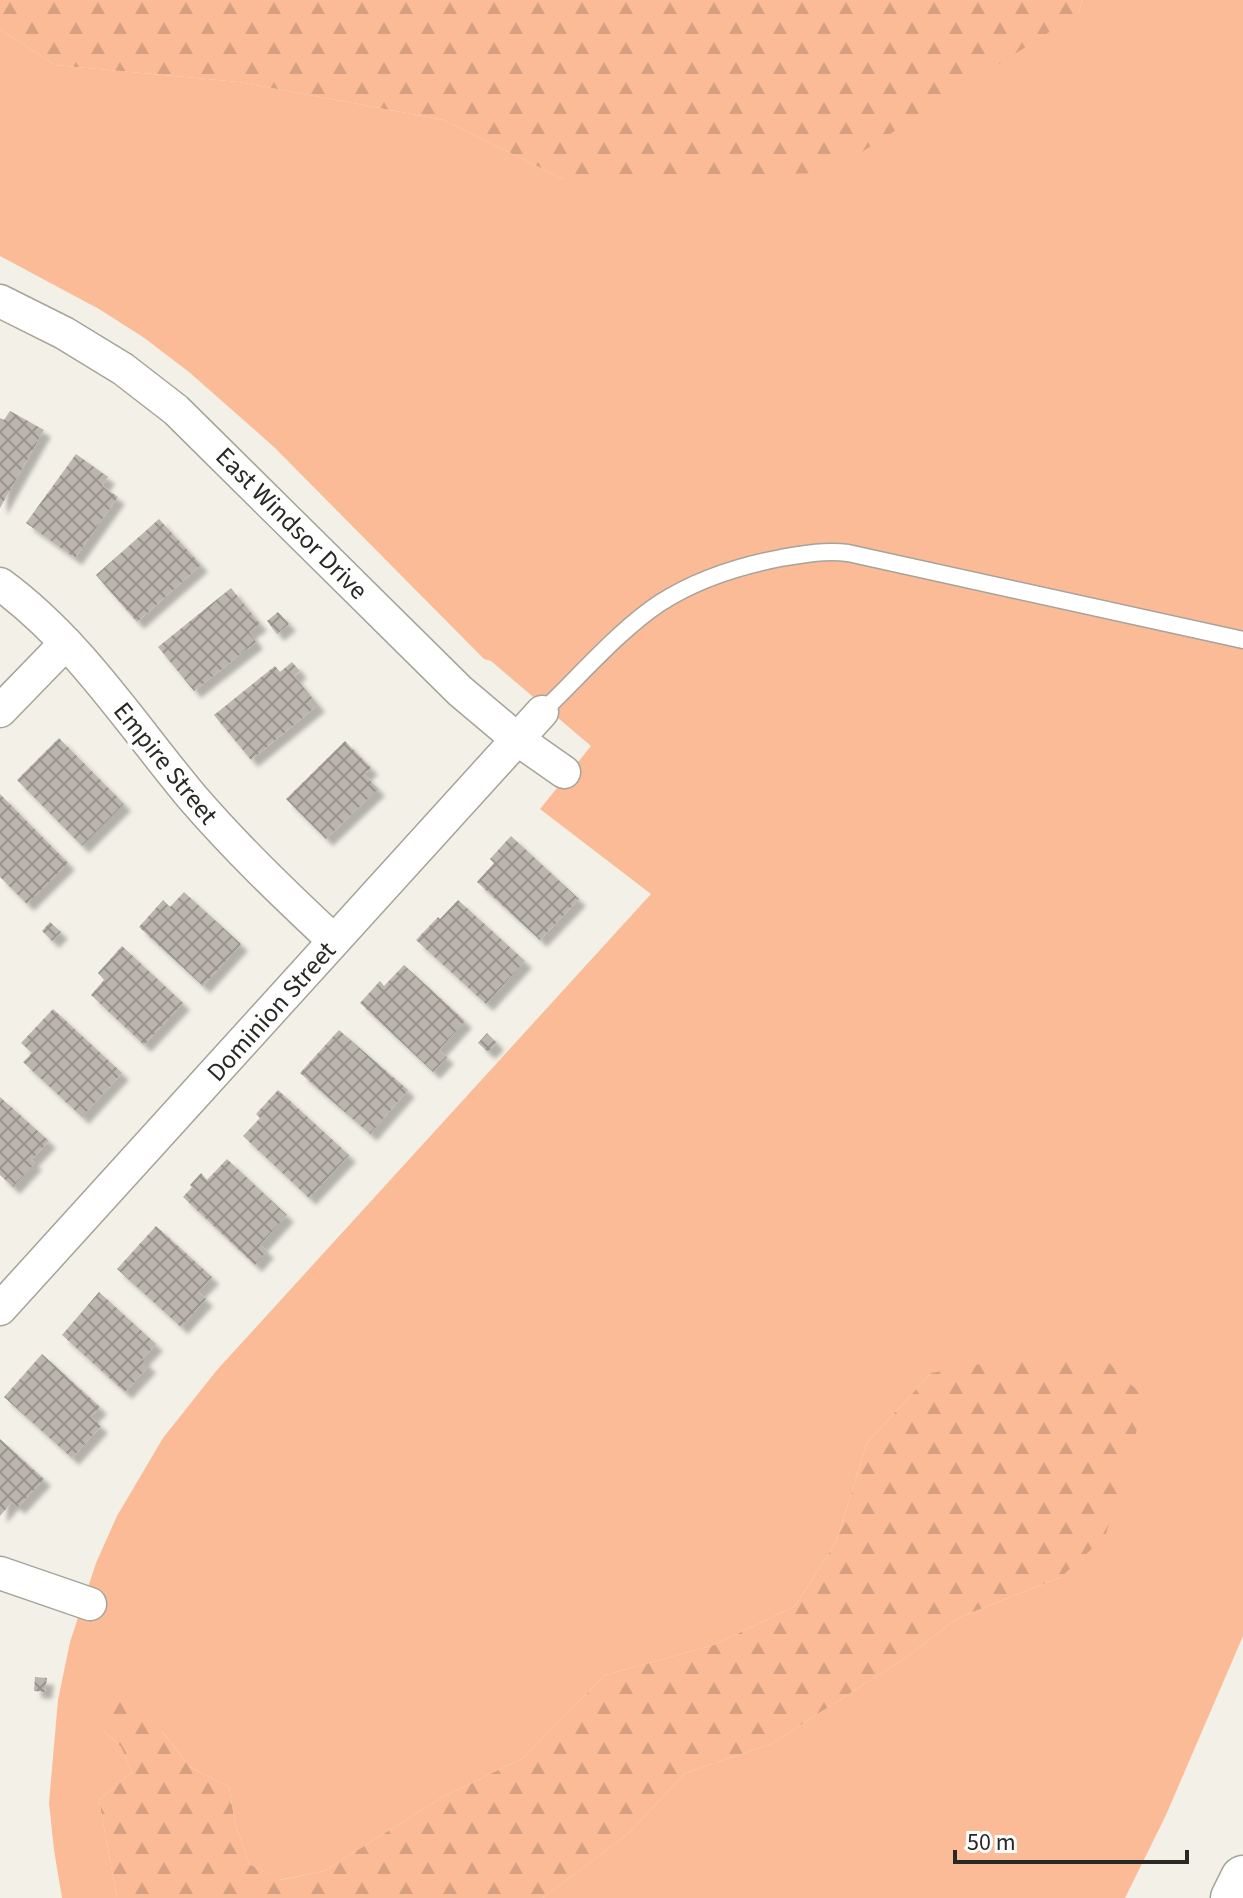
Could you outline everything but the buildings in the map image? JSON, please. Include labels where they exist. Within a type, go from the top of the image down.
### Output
[{"type":"highway","points":[[1233,1898],[1243,1878]]},
{"type":"street","name":"East Windsor Drive","points":[[0,301],[64,333],[123,369],[176,410],[460,691],[517,739],[564,772]]},
{"type":"street","name":"Empire Street","points":[[0,584],[66,643],[236,848],[333,940]]},
{"type":"street","points":[[0,711],[66,643]]},
{"type":"street","name":"Dominion Street","points":[[0,1309],[542,712]]},
{"type":"street","points":[[0,1573],[90,1604]]},
{"type":"lane","points":[[542,712],[635,623],[677,593],[758,562],[820,552],[848,553],[1243,640]]},
{"type":"green space","points":[[0,0],[1082,0],[1079,13],[829,173],[563,179],[444,120],[239,82],[55,65],[0,29]]},
{"type":"green space","points":[[1082,0],[1243,0],[1243,1636],[1166,1815],[1125,1898],[543,1898],[630,1832],[685,1773],[771,1744],[905,1658],[958,1618],[1061,1577],[931,1373],[867,1443],[836,1542],[795,1606],[714,1645],[605,1675],[523,1758],[441,1798],[324,1871],[280,1880],[249,1864],[235,1823],[229,1787],[190,1767],[162,1731],[102,1729],[121,1747],[132,1772],[99,1800],[117,1898],[62,1898],[49,1803],[58,1700],[70,1642],[96,1563],[117,1516],[163,1438],[217,1370],[651,894],[540,809],[591,746],[491,661],[484,659],[274,447],[189,372],[99,309],[0,256],[0,29],[55,65],[239,82],[444,120],[563,179],[1079,13]]},
{"type":"green space","points":[[1017,1357],[1103,1357],[1146,1399],[1105,1537],[1061,1577],[958,1618],[905,1658],[771,1744],[685,1773],[630,1832],[543,1898],[117,1898],[99,1800],[132,1772],[121,1747],[102,1729],[97,1706],[130,1695],[190,1767],[229,1787],[235,1823],[249,1864],[281,1880],[324,1871],[441,1798],[523,1758],[605,1675],[714,1645],[795,1606],[836,1542],[867,1443],[931,1373]]}]
